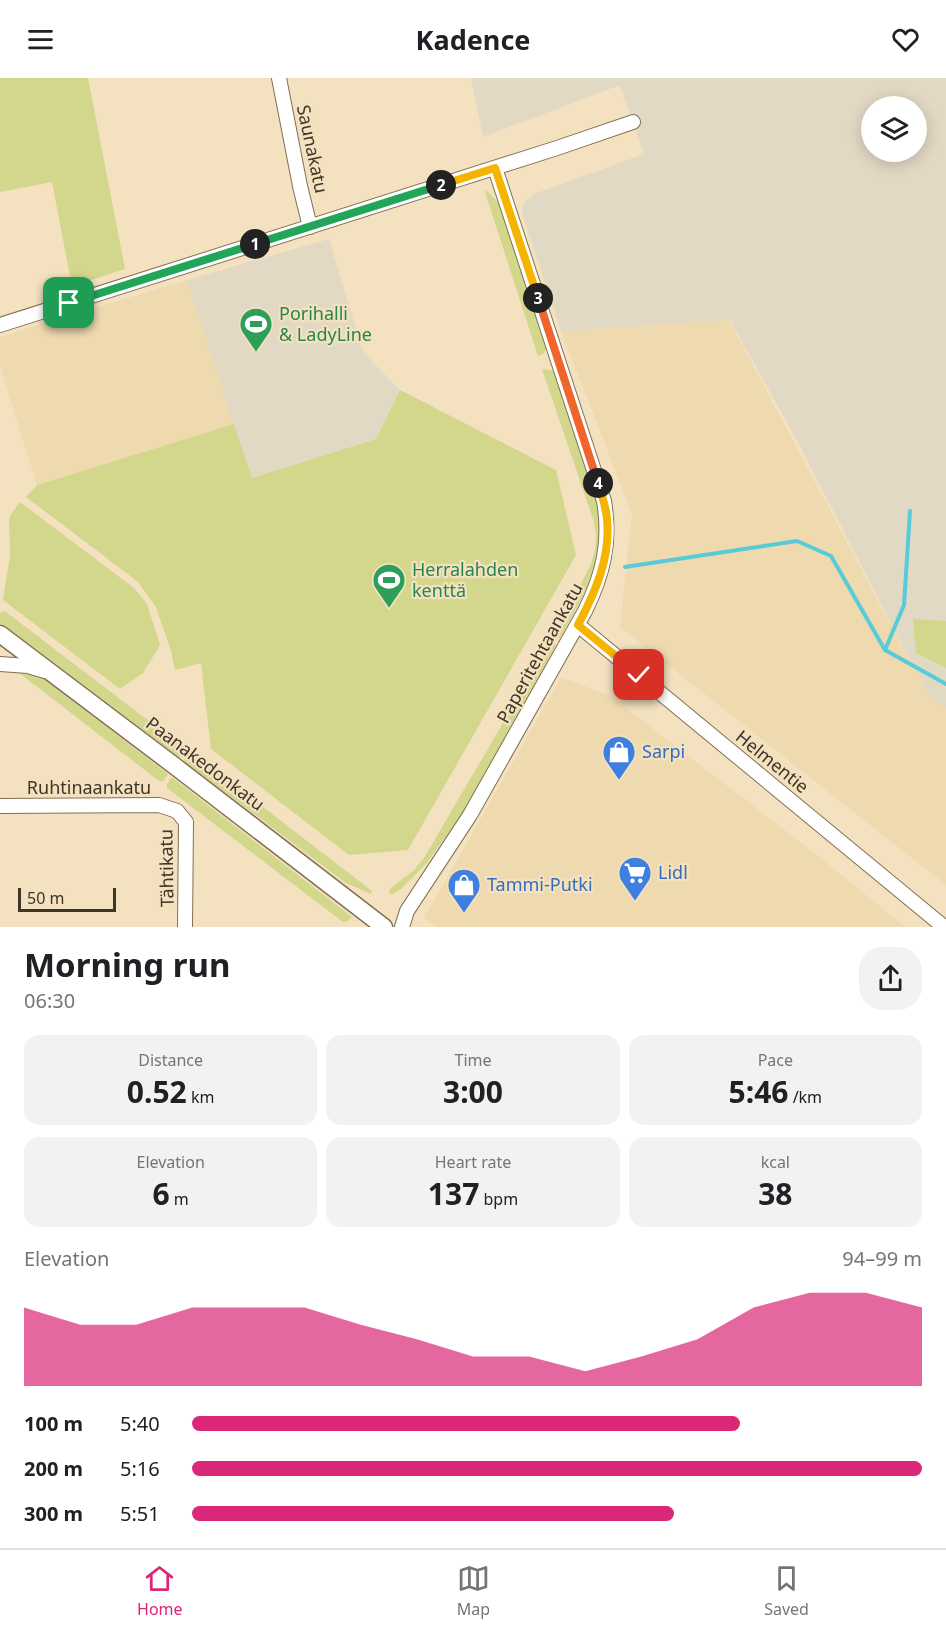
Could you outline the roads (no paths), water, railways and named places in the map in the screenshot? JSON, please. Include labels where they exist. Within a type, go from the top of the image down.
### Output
[{"type":"main road","name":"Paanakedonkatu","points":[[0,634],[176,766],[384,927]]},
{"type":"street","name":"Saunakatu","points":[[279,78],[310,227]]},
{"type":"street","points":[[0,325],[633,122]]},
{"type":"street","name":"Paperitehtaankatu","points":[[402,927],[407,911],[470,815],[578,625],[597,588],[607,540],[606,511],[597,480],[495,168]]},
{"type":"street","name":"Helmentie","points":[[578,625],[944,927]]},
{"type":"street","points":[[0,664],[28,666],[49,672]]},
{"type":"street","name":"Ruhtinaankatu","points":[[0,806],[159,805],[177,811]]},
{"type":"street","name":"Tähtikatu","points":[[177,811],[186,822],[185,927]]},
{"type":"waterway","points":[[885,650],[904,605],[910,511]]},
{"type":"waterway","points":[[625,567],[797,541],[831,556],[885,650],[946,684]]},
{"type":"place","name":"Porihalli & LadyLine","points":[[256,353]]},
{"type":"place","name":"Herralahden kenttä","points":[[389,609]]},
{"type":"place","name":"Sarpi","points":[[619,781]]},
{"type":"place","name":"Lidl","points":[[635,902]]},
{"type":"place","name":"Tammi-Putki","points":[[464,914]]}]
